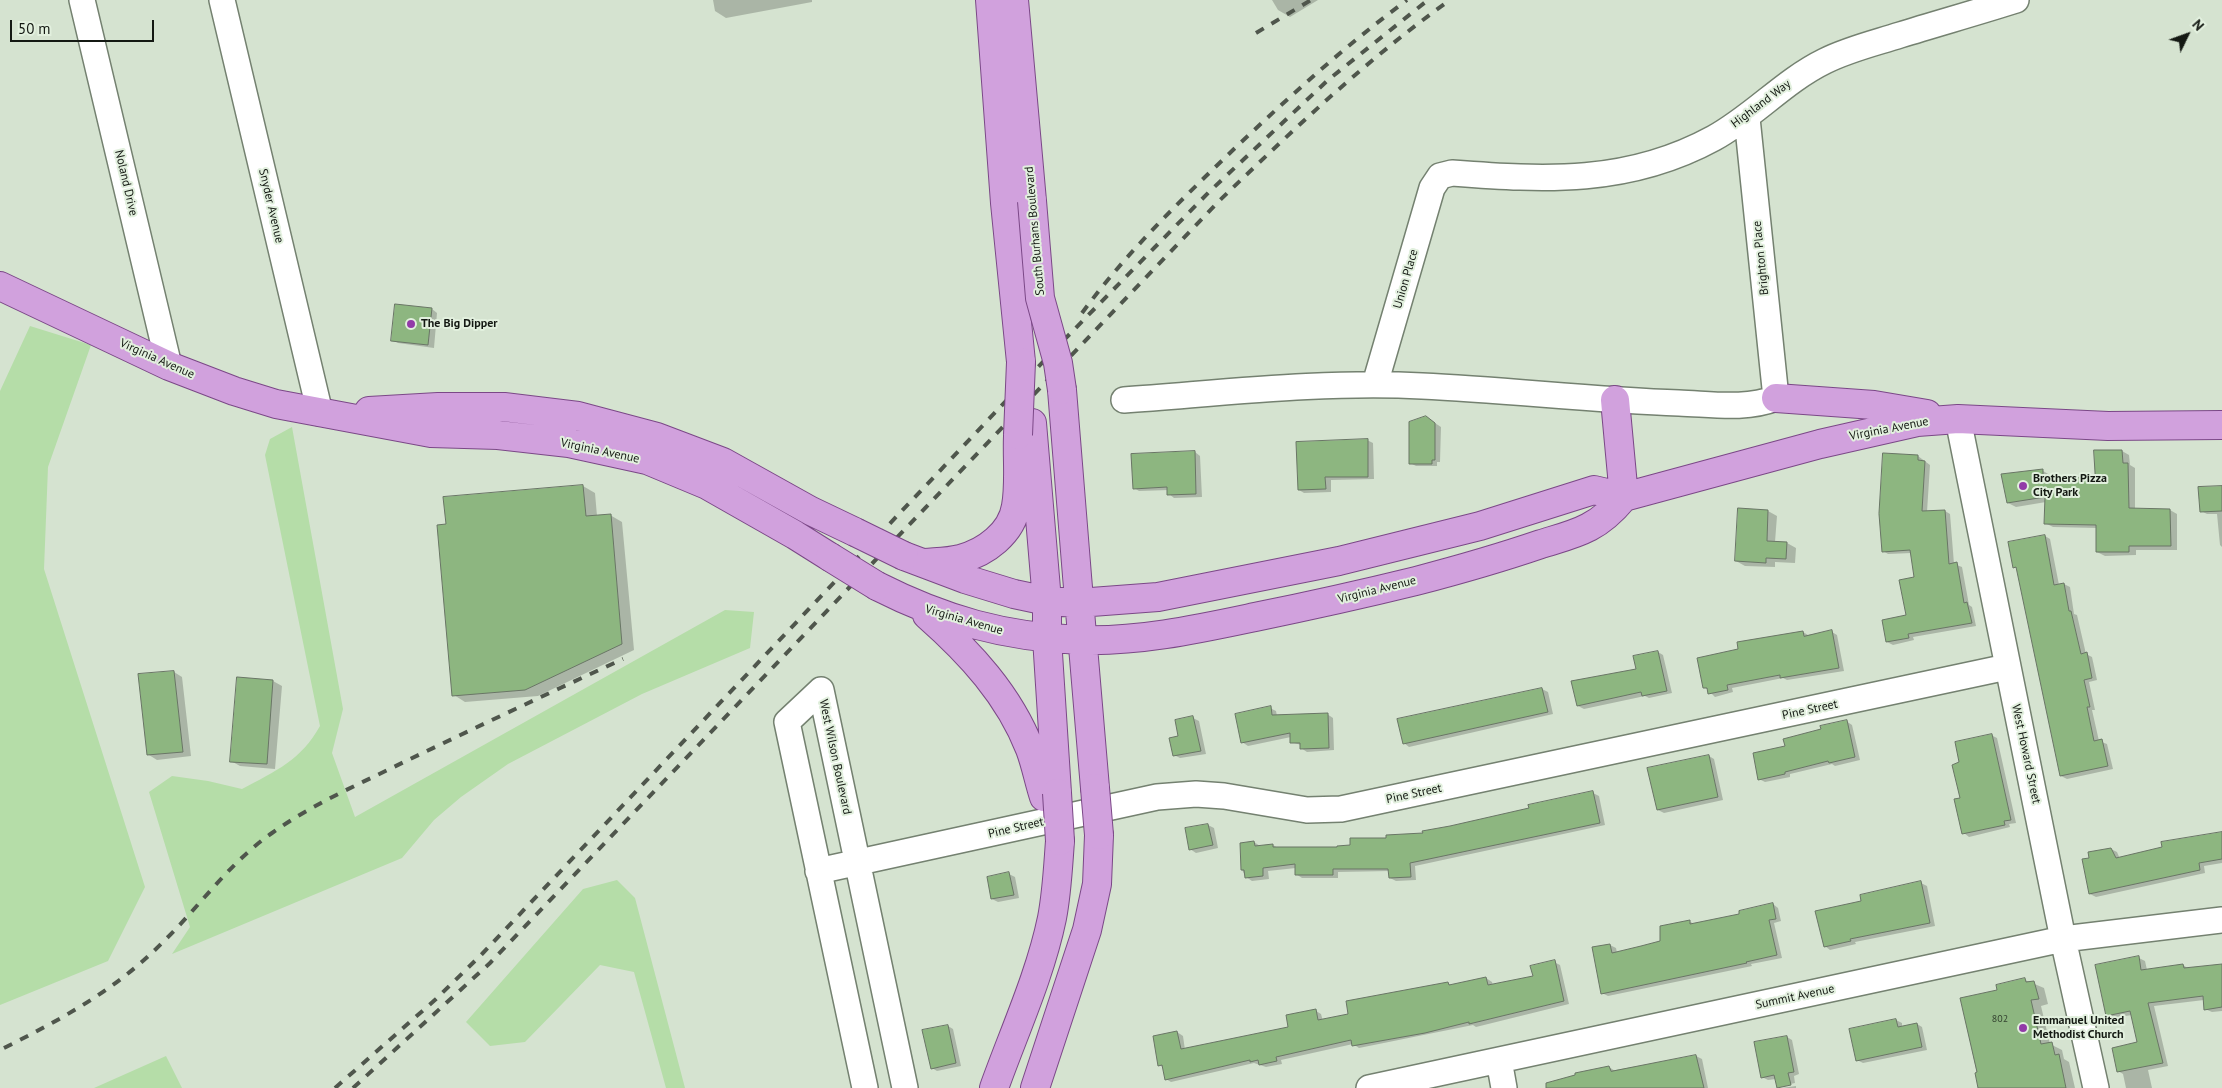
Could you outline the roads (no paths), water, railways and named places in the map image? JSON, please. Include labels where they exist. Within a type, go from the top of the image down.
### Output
[{"type":"main road","points":[[990,0],[1025,429],[1047,601],[1050,795],[1058,881],[1052,919],[994,1088]]},
{"type":"main road","name":"South Burhans Boulevard","points":[[1014,0],[1040,298],[1058,362],[1062,390],[1078,603],[1083,640]]},
{"type":"main road","name":"Virginia Avenue","points":[[0,286],[169,366],[243,394],[276,404],[431,433],[498,435],[569,443],[647,460],[707,485],[796,535],[877,586],[917,606],[960,621],[1003,632],[1047,638],[1083,640],[1149,637],[1224,624],[1346,598],[1487,562],[1590,527],[1613,511],[1624,496]]},
{"type":"main road","points":[[1776,398],[1874,405],[1958,419]]},
{"type":"main road","points":[[1615,400],[1624,496]]},
{"type":"main road","name":"Virginia Avenue","points":[[320,413],[438,407],[504,407],[578,416],[657,437],[723,462],[811,510],[913,560],[1014,594],[1047,601],[1078,603],[1158,597],[1339,561],[1480,526],[1594,490],[1624,496],[1870,432],[1917,422],[1958,419],[2108,426],[2222,425]]},
{"type":"main road","points":[[913,560],[961,559],[988,547],[1003,535],[1012,522],[1016,506],[1025,429]]},
{"type":"main road","points":[[917,606],[956,641],[990,679],[1013,712],[1050,795]]},
{"type":"main road","points":[[1035,1088],[1086,930],[1097,884],[1098,835],[1083,640]]},
{"type":"street","name":"Noland Drive","points":[[82,0],[169,366]]},
{"type":"street","name":"Snyder Avenue","points":[[222,0],[320,413]]},
{"type":"street","name":"Highland Way","points":[[1440,176],[1452,173],[1531,179],[1563,179],[1590,177],[1630,170],[1681,153],[1713,138],[1747,118],[1797,76],[1826,60],[1856,48],[2016,0]]},
{"type":"street","name":"Brighton Place","points":[[1747,118],[1776,398]]},
{"type":"street","name":"Union Place","points":[[1375,384],[1432,188],[1440,176]]},
{"type":"street","points":[[1124,400],[1375,384],[1432,386],[1615,400],[1750,405],[1776,398]]},
{"type":"street","name":"West Howard Street","points":[[1958,419],[2063,939],[2096,1088]]},
{"type":"street","name":"Pine Street","points":[[818,871],[1158,797],[1196,794],[1224,796],[1307,810],[1341,809],[2007,667]]},
{"type":"street","name":"West Wilson Boulevard","points":[[865,1088],[786,722],[820,690],[905,1088]]},
{"type":"street","name":"Summit Avenue","points":[[1370,1088],[2063,939],[2222,920]]},
{"type":"street","points":[[1498,1060],[1504,1088]]},
{"type":"railway","points":[[1256,33],[1311,0]]},
{"type":"railway","points":[[1082,313],[1135,248],[1234,149],[1318,72],[1407,0]]},
{"type":"railway","points":[[335,1088],[436,999],[482,954],[1060,344],[1209,192],[1328,80],[1428,0]]},
{"type":"railway","points":[[353,1088],[490,963],[1219,201],[1302,122],[1360,71],[1450,0]]},
{"type":"railway","points":[[4,1048],[88,1002],[127,974],[177,928],[228,871],[256,845],[288,822],[356,785],[623,659]]},
{"type":"place","name":"The Big Dipper","points":[[411,324]]},
{"type":"place","name":"Brothers Pizza City Park","points":[[2023,486]]},
{"type":"place","name":"Emmanuel United Methodist Church","points":[[2023,1028]]}]
